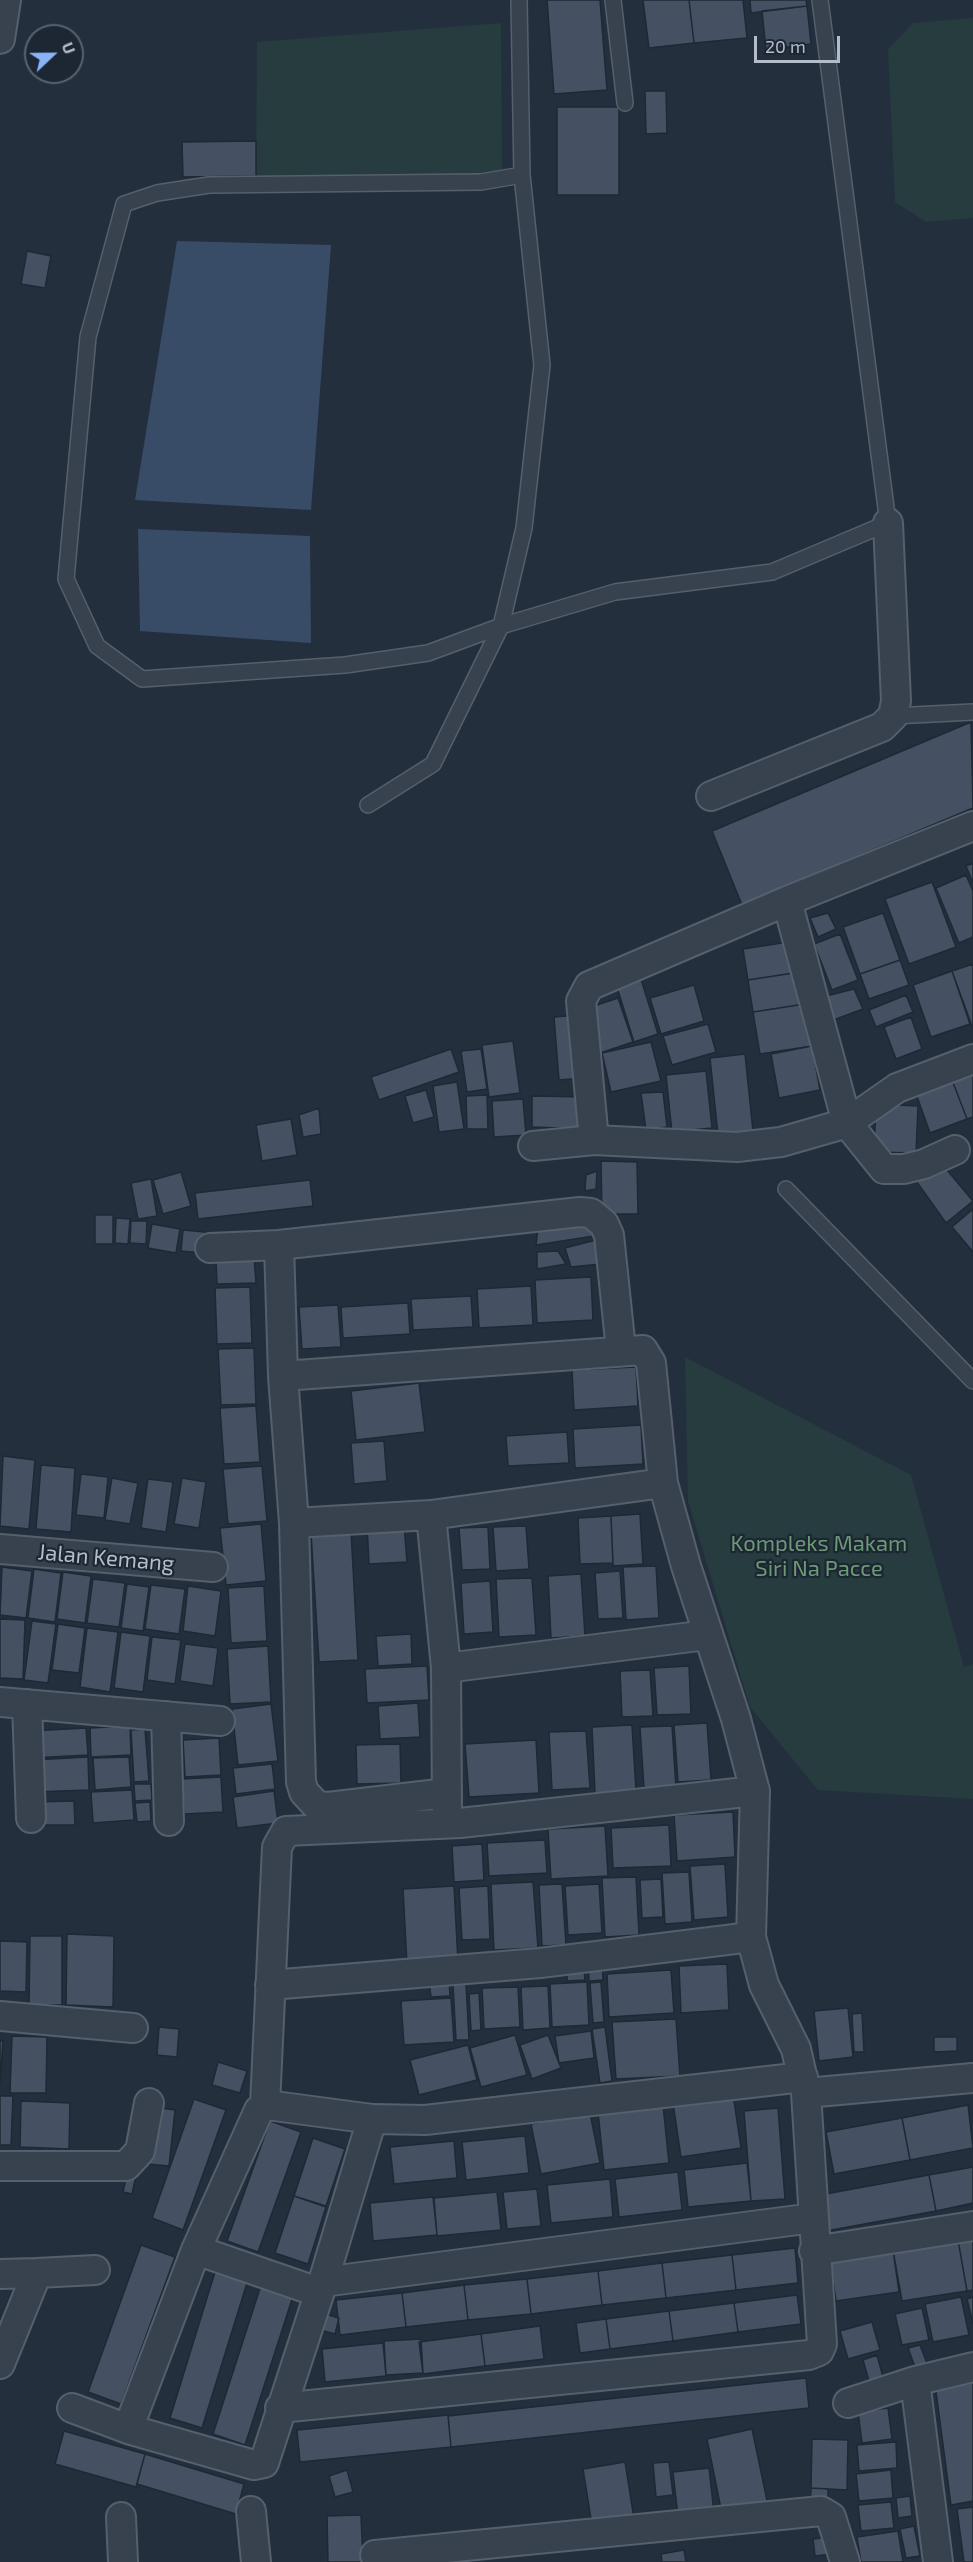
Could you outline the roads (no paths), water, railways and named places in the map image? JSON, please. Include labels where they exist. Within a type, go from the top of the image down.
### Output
[{"type":"street","points":[[0,39],[6,0]]},
{"type":"street","points":[[711,796],[882,727],[893,716],[896,701],[888,523]]},
{"type":"street","points":[[594,1140],[581,1001],[583,992],[589,986],[787,901],[973,826]]},
{"type":"street","points":[[787,901],[847,1123],[884,1169],[904,1169],[967,1154]]},
{"type":"street","points":[[533,1146],[594,1140],[737,1147],[781,1142],[847,1123],[897,1088],[973,1059]]},
{"type":"street","points":[[210,1248],[279,1245],[580,1212],[591,1213],[604,1224],[609,1235],[621,1350]]},
{"type":"street","points":[[279,1245],[284,1376],[294,1523],[304,1792],[317,1806],[328,1807],[447,1793]]},
{"type":"street","points":[[280,2408],[809,2355],[819,2351],[822,2344],[814,2251],[805,2085],[796,2049],[764,1985],[751,1937],[755,1791],[736,1719],[707,1635],[663,1483],[649,1357],[639,1349],[284,1376]]},
{"type":"street","points":[[294,1523],[431,1515],[663,1483]]},
{"type":"street","points":[[431,1515],[446,1668],[448,1814],[453,1823]]},
{"type":"street","name":"Jalan Kemang","points":[[0,1549],[213,1567]]},
{"type":"street","points":[[446,1668],[707,1635]]},
{"type":"street","points":[[31,1818],[14,1703],[220,1721]]},
{"type":"street","points":[[166,1716],[169,1821]]},
{"type":"street","points":[[265,2105],[277,1847],[286,1831],[453,1823],[755,1791]]},
{"type":"street","points":[[270,1985],[540,1963],[751,1937]]},
{"type":"street","points":[[0,2016],[133,2028]]},
{"type":"street","points":[[128,2429],[196,2250],[259,2110],[265,2105],[372,2119],[425,2120],[805,2085],[973,2078]]},
{"type":"street","points":[[0,2166],[126,2166],[140,2151],[148,2103]]},
{"type":"street","points":[[72,2408],[128,2429],[258,2465],[266,2458],[372,2119]]},
{"type":"street","points":[[196,2250],[321,2287],[813,2218]]},
{"type":"street","points":[[814,2251],[973,2226]]},
{"type":"street","points":[[0,2274],[95,2270]]},
{"type":"street","points":[[0,2364],[37,2273]]},
{"type":"street","points":[[848,2403],[915,2381],[973,2367]]},
{"type":"street","points":[[915,2381],[938,2562]]},
{"type":"street","points":[[251,2511],[256,2562]]},
{"type":"street","points":[[375,2554],[418,2556],[821,2511],[828,2512],[835,2524],[845,2562]]},
{"type":"street","points":[[121,2517],[123,2562]]},
{"type":"lane","points":[[368,805],[432,764],[501,626],[524,528],[542,366],[522,175],[519,0]]},
{"type":"lane","points":[[613,0],[625,103]]},
{"type":"lane","points":[[522,175],[481,182],[209,185],[157,193],[124,204],[88,337],[66,579],[98,646],[142,679],[345,665],[428,653],[501,626],[615,592],[772,572],[888,523],[820,0]]},
{"type":"lane","points":[[893,716],[973,712]]},
{"type":"lane","points":[[786,1189],[973,1381]]},
{"type":"water","points":[[177,241],[331,245],[311,510],[135,500]]},
{"type":"water","points":[[138,529],[310,536],[311,643],[140,631]]},
{"type":"park label","name":"Kompleks Makam Siri Na Pacce","points":[[819,1556]]}]
